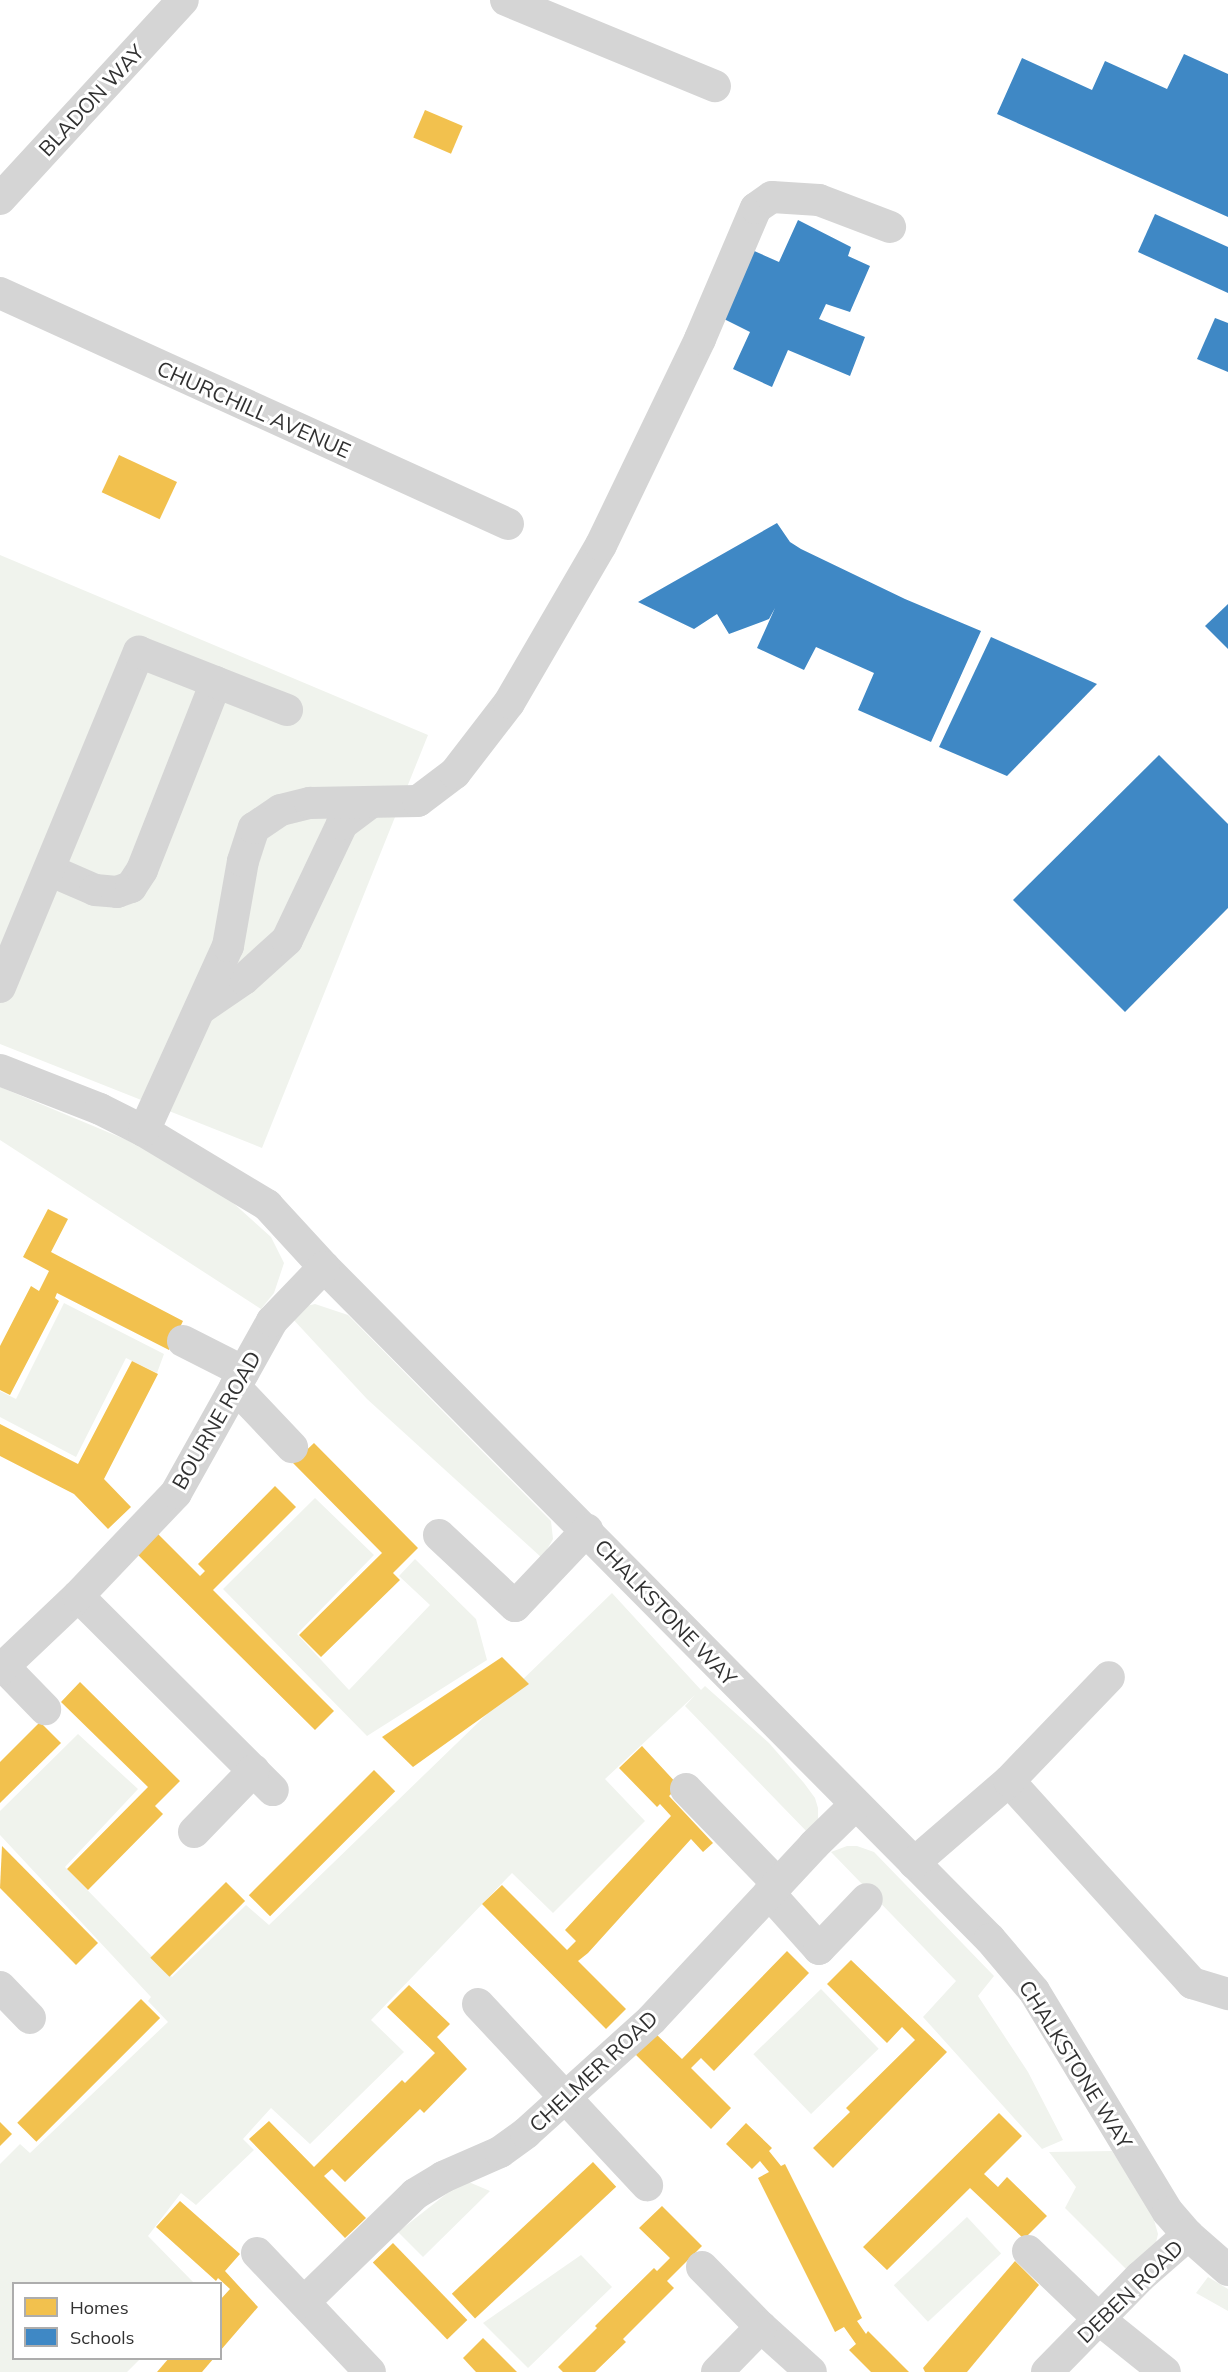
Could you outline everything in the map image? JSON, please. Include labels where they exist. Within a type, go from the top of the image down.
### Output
[{"type":"street","name":"BLADON WAY","points":[[0,199],[183,0]]},
{"type":"street","points":[[506,0],[715,86]]},
{"type":"street","points":[[144,1131],[228,946],[243,861],[254,828],[281,810],[310,803],[418,801],[455,773],[509,704],[601,545],[700,339],[756,208],[772,197],[819,200],[890,227]]},
{"type":"street","name":"CHURCHILL AVENUE","points":[[0,293],[508,524]]},
{"type":"street","points":[[0,987],[139,652],[287,710]]},
{"type":"street","points":[[49,870],[95,890],[117,892],[131,887],[142,870],[216,682]]},
{"type":"street","points":[[199,1010],[244,979],[286,940],[342,824],[370,803]]},
{"type":"street","name":"CHALKSTONE WAY","points":[[0,1070],[100,1109],[144,1131],[267,1205],[324,1267],[990,1939],[1034,1991],[1168,2212],[1188,2235],[1228,2270]]},
{"type":"street","name":"BOURNE ROAD","points":[[2,1668],[78,1596],[176,1493],[272,1321],[324,1267]]},
{"type":"street","points":[[183,1341],[240,1379],[292,1447]]},
{"type":"street","points":[[439,1534],[515,1606],[587,1530]]},
{"type":"street","points":[[78,1596],[264,1780],[194,1832]]},
{"type":"street","points":[[2,1668],[45,1709]]},
{"type":"street","points":[[914,1863],[1009,1781],[1109,1677]]},
{"type":"street","points":[[1009,1781],[1192,1983],[1228,1994]]},
{"type":"street","points":[[686,1789],[773,1888],[819,1949],[867,1899]]},
{"type":"street","name":"CHELMER ROAD","points":[[304,2302],[415,2194],[443,2177],[500,2152],[526,2133],[652,2019],[773,1888],[855,1805]]},
{"type":"street","points":[[0,1988],[30,2018]]},
{"type":"street","points":[[478,2004],[647,2185]]},
{"type":"street","name":"DEBEN ROAD","points":[[1047,2372],[1140,2277],[1188,2235]]},
{"type":"street","points":[[1028,2252],[1100,2320],[1165,2372]]},
{"type":"street","points":[[257,2253],[370,2372]]},
{"type":"street","points":[[702,2267],[761,2327],[811,2372]]},
{"type":"street","points":[[717,2372],[761,2327]]},
{"type":"shaded area","points":[[0,555],[428,735],[262,1148],[0,1044]]},
{"type":"shaded area","points":[[0,1087],[153,1151],[231,1201],[271,1237],[284,1263],[274,1293],[261,1309],[0,1140]]},
{"type":"shaded area","points":[[64,1303],[164,1354],[157,1373],[126,1358],[76,1457],[0,1417],[0,1391],[16,1399]]},
{"type":"shaded area","points":[[315,1304],[348,1315],[551,1521],[553,1539],[542,1558],[367,1399],[291,1317],[302,1307]]},
{"type":"shaded area","points":[[315,1498],[374,1555],[297,1634],[349,1690],[430,1605],[399,1576],[415,1559],[476,1619],[487,1660],[367,1736],[223,1589]]},
{"type":"shaded area","points":[[612,1593],[701,1690],[705,1686],[769,1743],[804,1783],[815,1798],[818,1808],[818,1819],[811,1836],[685,1706],[695,1695],[605,1779],[645,1821],[553,1913],[512,1873],[371,2020],[404,2052],[310,2144],[271,2108],[243,2139],[254,2150],[196,2205],[181,2193],[148,2236],[193,2282],[12,2282],[12,2360],[139,2360],[127,2372],[0,2372],[0,2164],[20,2144],[30,2153],[168,2022],[148,2001],[151,1997],[0,1835],[0,1811],[78,1734],[138,1789],[65,1867],[172,1977],[246,1905],[269,1925]]},
{"type":"shaded area","points":[[847,1846],[857,1846],[874,1852],[994,1976],[978,1996],[1028,2072],[1063,2140],[1042,2149],[923,2017],[956,1981],[831,1852]]},
{"type":"shaded area","points":[[821,1989],[879,2049],[811,2114],[753,2054]]},
{"type":"shaded area","points":[[1112,2151],[1152,2213],[1158,2234],[1153,2255],[1128,2271],[1065,2208],[1076,2187],[1049,2152]]},
{"type":"shaded area","points":[[464,2180],[490,2191],[423,2257],[398,2232]]},
{"type":"shaded area","points":[[967,2217],[1001,2254],[928,2322],[894,2285]]},
{"type":"shaded area","points":[[581,2255],[612,2287],[528,2368],[483,2323]]},
{"type":"shaded area","points":[[1208,2277],[1228,2289],[1228,2311],[1196,2293]]},
{"type":"building: Homes","points":[[425,110],[463,126],[451,154],[413,138]]},
{"type":"building: Homes","points":[[119,455],[177,482],[160,519],[102,492]]},
{"type":"building: Homes","points":[[48,1209],[68,1219],[51,1252],[183,1321],[169,1350],[57,1293],[55,1298],[59,1301],[10,1395],[0,1390],[0,1346],[31,1286],[39,1291],[49,1271],[23,1257]]},
{"type":"building: Homes","points":[[132,1361],[158,1374],[104,1479],[131,1507],[108,1529],[74,1494],[0,1456],[0,1424],[78,1464]]},
{"type":"building: Homes","points":[[314,1443],[418,1548],[393,1573],[400,1580],[321,1657],[299,1635],[382,1553],[293,1463]]},
{"type":"building: Homes","points":[[275,1486],[296,1507],[213,1590],[334,1711],[315,1730],[131,1548],[151,1527],[200,1576],[205,1571],[198,1564]]},
{"type":"building: Homes","points":[[502,1657],[529,1684],[413,1767],[382,1737]]},
{"type":"building: Homes","points":[[80,1682],[180,1781],[155,1806],[163,1814],[88,1890],[67,1869],[148,1787],[61,1702]]},
{"type":"building: Homes","points":[[40,1722],[61,1743],[0,1803],[0,1762]]},
{"type":"building: Homes","points":[[642,1746],[679,1786],[669,1796],[713,1843],[703,1852],[691,1839],[588,1953],[578,1961],[626,2009],[606,2029],[482,1904],[502,1885],[567,1950],[576,1941],[565,1930],[671,1816],[660,1804],[657,1807],[619,1768]]},
{"type":"building: Homes","points":[[374,1770],[395,1791],[270,1916],[249,1895]]},
{"type":"building: Homes","points":[[2,1846],[98,1943],[76,1965],[0,1888]]},
{"type":"building: Homes","points":[[226,1882],[245,1901],[169,1977],[150,1958]]},
{"type":"building: Homes","points":[[787,1951],[809,1973],[714,2071],[701,2058],[691,2068],[731,2108],[711,2129],[635,2054],[656,2034],[682,2059]]},
{"type":"building: Homes","points":[[851,1960],[947,2052],[833,2168],[813,2148],[850,2112],[846,2108],[915,2040],[902,2027],[887,2043],[827,1984]]},
{"type":"building: Homes","points":[[409,1985],[450,2024],[437,2037],[467,2069],[424,2113],[420,2109],[345,2182],[332,2169],[324,2176],[366,2218],[345,2238],[249,2139],[269,2121],[314,2167],[402,2080],[405,2083],[435,2053],[387,2007]]},
{"type":"building: Homes","points":[[141,1999],[160,2018],[36,2142],[17,2123]]},
{"type":"building: Homes","points":[[999,2113],[1022,2136],[984,2174],[998,2187],[1007,2177],[1047,2216],[1024,2239],[970,2188],[887,2270],[863,2247]]},
{"type":"building: Homes","points":[[0,2122],[12,2134],[0,2146]]},
{"type":"building: Homes","points":[[746,2123],[772,2148],[769,2151],[781,2166],[785,2164],[862,2318],[857,2321],[866,2334],[868,2331],[909,2372],[871,2372],[849,2350],[856,2344],[844,2327],[835,2332],[758,2178],[769,2172],[760,2161],[752,2169],[726,2144]]},
{"type":"building: Homes","points":[[593,2162],[616,2187],[475,2318],[452,2294]]},
{"type":"building: Homes","points":[[180,2201],[240,2254],[225,2271],[258,2307],[222,2349],[222,2298],[230,2289],[218,2278],[216,2281],[156,2227]]},
{"type":"building: Homes","points":[[662,2206],[702,2246],[667,2281],[674,2288],[623,2339],[626,2342],[595,2372],[563,2372],[558,2367],[597,2328],[595,2326],[654,2268],[657,2271],[670,2258],[639,2228]]},
{"type":"building: Homes","points":[[393,2243],[467,2320],[447,2339],[373,2262]]},
{"type":"building: Homes","points":[[1015,2261],[1039,2285],[967,2372],[925,2372],[923,2368]]},
{"type":"building: Homes","points":[[483,2338],[517,2372],[476,2372],[463,2358]]},
{"type":"building: Homes","points":[[167,2360],[212,2360],[202,2372],[157,2372]]},
{"type":"building: Schools","points":[[1184,54],[1228,74],[1228,217],[997,114],[1022,58],[1092,90],[1105,61],[1167,89]]},
{"type":"building: Schools","points":[[1155,214],[1228,247],[1228,293],[1138,252]]},
{"type":"building: Schools","points":[[798,220],[851,247],[848,256],[870,266],[850,312],[826,304],[819,319],[865,337],[850,376],[788,350],[772,387],[733,369],[750,332],[720,317],[752,250],[779,262]]},
{"type":"building: Schools","points":[[1215,318],[1228,323],[1228,372],[1197,359]]},
{"type":"building: Schools","points":[[777,523],[790,542],[801,549],[905,599],[981,631],[931,742],[858,710],[874,673],[816,647],[804,670],[757,648],[775,608],[769,619],[729,634],[717,614],[694,629],[638,602]]},
{"type":"building: Schools","points":[[1228,604],[1228,649],[1205,626]]},
{"type":"building: Schools","points":[[991,637],[1097,684],[1007,776],[939,747]]},
{"type":"building: Schools","points":[[1159,755],[1228,824],[1228,908],[1125,1012],[1013,900]]}]
